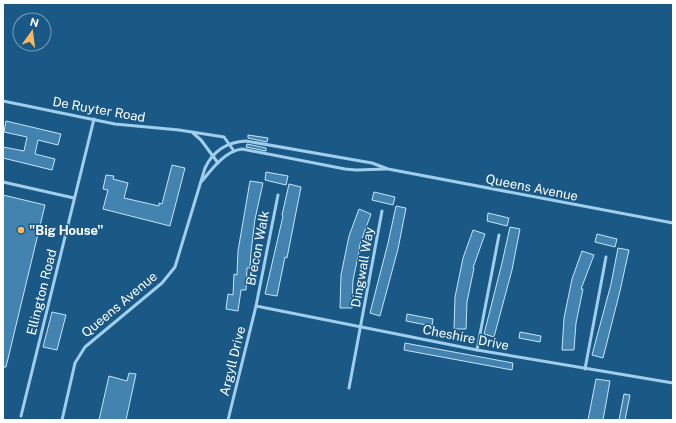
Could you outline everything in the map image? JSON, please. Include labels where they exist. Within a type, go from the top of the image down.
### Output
[{"type":"lane","name":"De Ruyter Road","points":[[3,101],[115,124],[224,137],[234,150]]},
{"type":"lane","name":"Ellington Road","points":[[21,416],[94,119]]},
{"type":"lane","points":[[193,133],[218,163]]},
{"type":"lane","name":"Queens Avenue","points":[[62,420],[74,363],[85,347],[162,283],[175,267],[205,168],[219,150],[230,144],[246,141],[372,163],[388,169],[673,223]]},
{"type":"lane","name":"Queens Avenue","points":[[201,182],[228,154],[234,150],[242,149],[356,170],[388,169]]},
{"type":"lane","points":[[3,182],[74,198]]},
{"type":"lane","name":"Brecon Walk","points":[[256,306],[278,195]]},
{"type":"lane","name":"Dingwall Way","points":[[350,388],[382,211]]},
{"type":"lane","points":[[477,350],[500,235]]},
{"type":"lane","points":[[585,369],[606,257]]},
{"type":"lane","name":"Cheshire Drive","points":[[256,306],[477,350],[673,383]]},
{"type":"lane","name":"Argyll Drive","points":[[228,420],[256,306]]},
{"type":"building","points":[[6,121],[61,134],[58,145],[38,140],[35,154],[55,159],[52,170],[3,158],[3,147],[24,151],[27,137],[4,132]]},
{"type":"building","points":[[248,135],[268,138],[267,142],[248,138]]},
{"type":"building","points":[[247,144],[266,148],[266,151],[246,147]]},
{"type":"building","points":[[172,165],[185,168],[170,226],[103,209],[108,190],[103,189],[106,175],[114,176],[113,179],[128,183],[124,198],[159,206],[159,203],[162,204]]},
{"type":"building","points":[[266,172],[288,176],[286,185],[265,180]]},
{"type":"building","points":[[250,181],[263,183],[255,219],[250,268],[247,268],[246,290],[241,290],[238,311],[226,309],[228,294],[233,295],[234,274],[237,275],[238,251]]},
{"type":"building","points":[[289,184],[301,187],[287,258],[285,257],[277,296],[265,294]]},
{"type":"building","points":[[374,192],[395,197],[393,205],[372,200]]},
{"type":"building","points":[[3,195],[45,205],[6,367],[3,367]]},
{"type":"building","points":[[396,206],[406,208],[398,249],[380,316],[370,313]]},
{"type":"building","points":[[359,209],[371,214],[359,247],[353,280],[352,308],[340,308],[341,275],[349,236]]},
{"type":"building","points":[[488,213],[509,218],[507,226],[487,221]]},
{"type":"building","points":[[510,227],[520,229],[512,270],[494,337],[484,334]]},
{"type":"building","points":[[473,230],[485,234],[473,268],[467,302],[466,329],[454,329],[455,297],[463,258]]},
{"type":"building","points":[[597,234],[617,239],[615,247],[595,242]]},
{"type":"building","points":[[618,248],[629,250],[603,358],[592,355],[611,284]]},
{"type":"building","points":[[582,251],[594,255],[581,289],[583,289],[576,323],[574,350],[562,350],[564,318],[572,279]]},
{"type":"building","points":[[52,312],[66,315],[57,350],[43,347]]},
{"type":"building","points":[[407,314],[433,319],[432,326],[406,321]]},
{"type":"building","points":[[520,332],[541,336],[540,342],[519,338]]},
{"type":"building","points":[[405,343],[513,363],[512,370],[404,350]]},
{"type":"building","points":[[129,373],[136,374],[126,420],[99,420],[109,376],[127,381]]},
{"type":"building","points":[[596,379],[610,381],[603,420],[588,420]]},
{"type":"building","points":[[624,394],[630,395],[625,420],[619,420]]},
{"type":"place","name":"\"Big House\"","points":[[21,230]]}]
